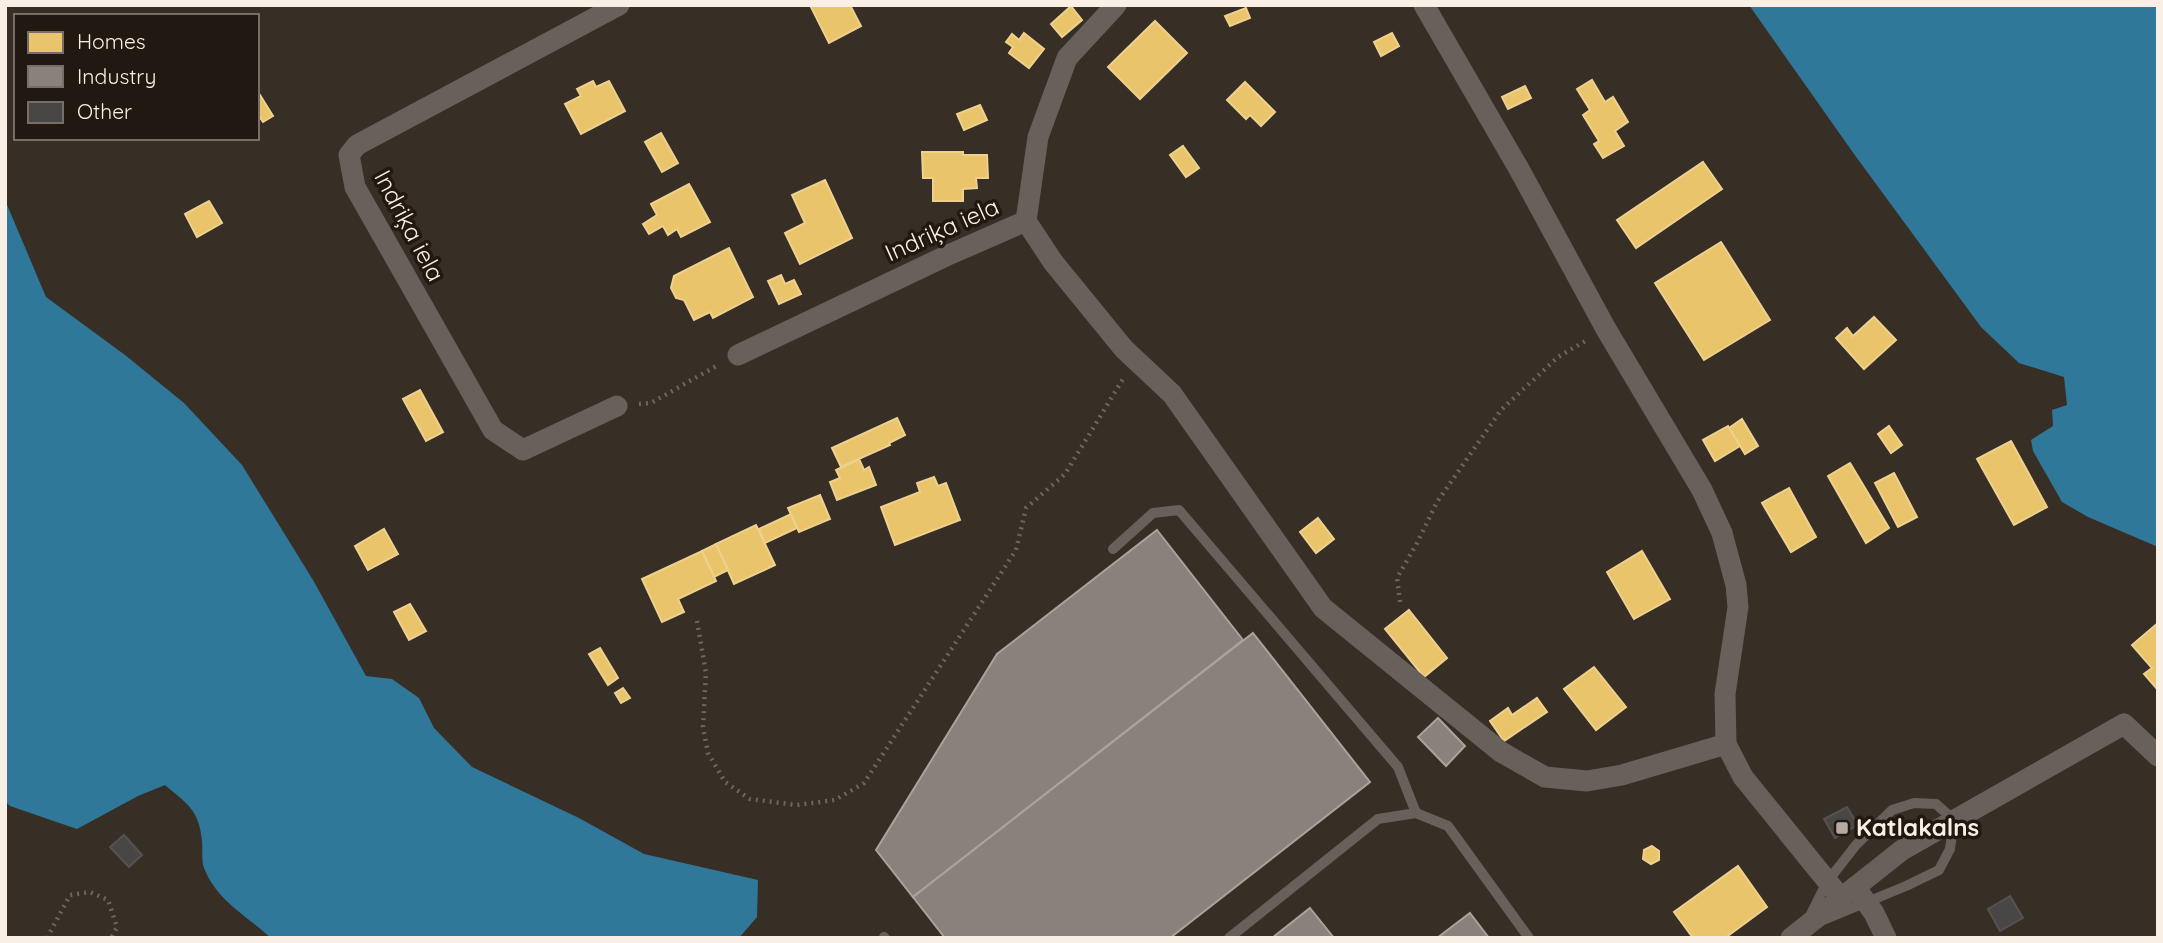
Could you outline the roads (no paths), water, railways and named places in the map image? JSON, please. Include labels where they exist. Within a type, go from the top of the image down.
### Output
[{"type":"street","name":"Indriķa iela","points":[[617,407],[523,450],[492,430],[355,187],[349,155],[357,145],[618,5]]},
{"type":"street","name":"Indriķa iela","points":[[738,355],[1026,221],[1038,137],[1067,58],[1116,5]]},
{"type":"street","points":[[1424,5],[1519,169],[1606,328],[1702,490],[1722,533],[1736,585],[1738,607],[1725,694],[1726,744],[1743,777],[1827,881],[1854,896],[1874,912],[1886,938]]},
{"type":"street","points":[[1026,221],[1053,262],[1135,360],[1172,394],[1323,608],[1501,752],[1545,777],[1587,781],[1622,775],[1726,744]]},
{"type":"street","points":[[1797,933],[1854,896],[1902,850],[2124,724],[2158,756]]},
{"type":"lane","points":[[1113,549],[1153,513],[1179,510],[1398,767],[1416,813]]},
{"type":"lane","points":[[1797,933],[1827,881],[1856,845],[1892,810],[1914,803],[1936,804],[1954,820],[1950,849],[1939,870],[1906,886],[1854,896]]},
{"type":"lane","points":[[1229,938],[1378,819],[1416,813],[1448,826],[1529,938]]},
{"type":"water","points":[[1749,5],[2158,5],[2158,547],[2088,517],[2062,502],[2033,451],[2031,440],[2053,426],[2052,410],[2067,405],[2064,377],[2019,363],[1981,327]]},
{"type":"water","points":[[5,200],[46,297],[125,355],[184,403],[242,465],[313,580],[366,676],[392,679],[419,698],[434,728],[472,767],[579,818],[644,854],[758,880],[757,917],[739,938],[271,938],[216,890],[203,865],[202,841],[195,814],[165,785],[138,796],[77,829],[10,806],[5,801]]},
{"type":"place","name":"Katlakalns","points":[[1842,828]]}]
